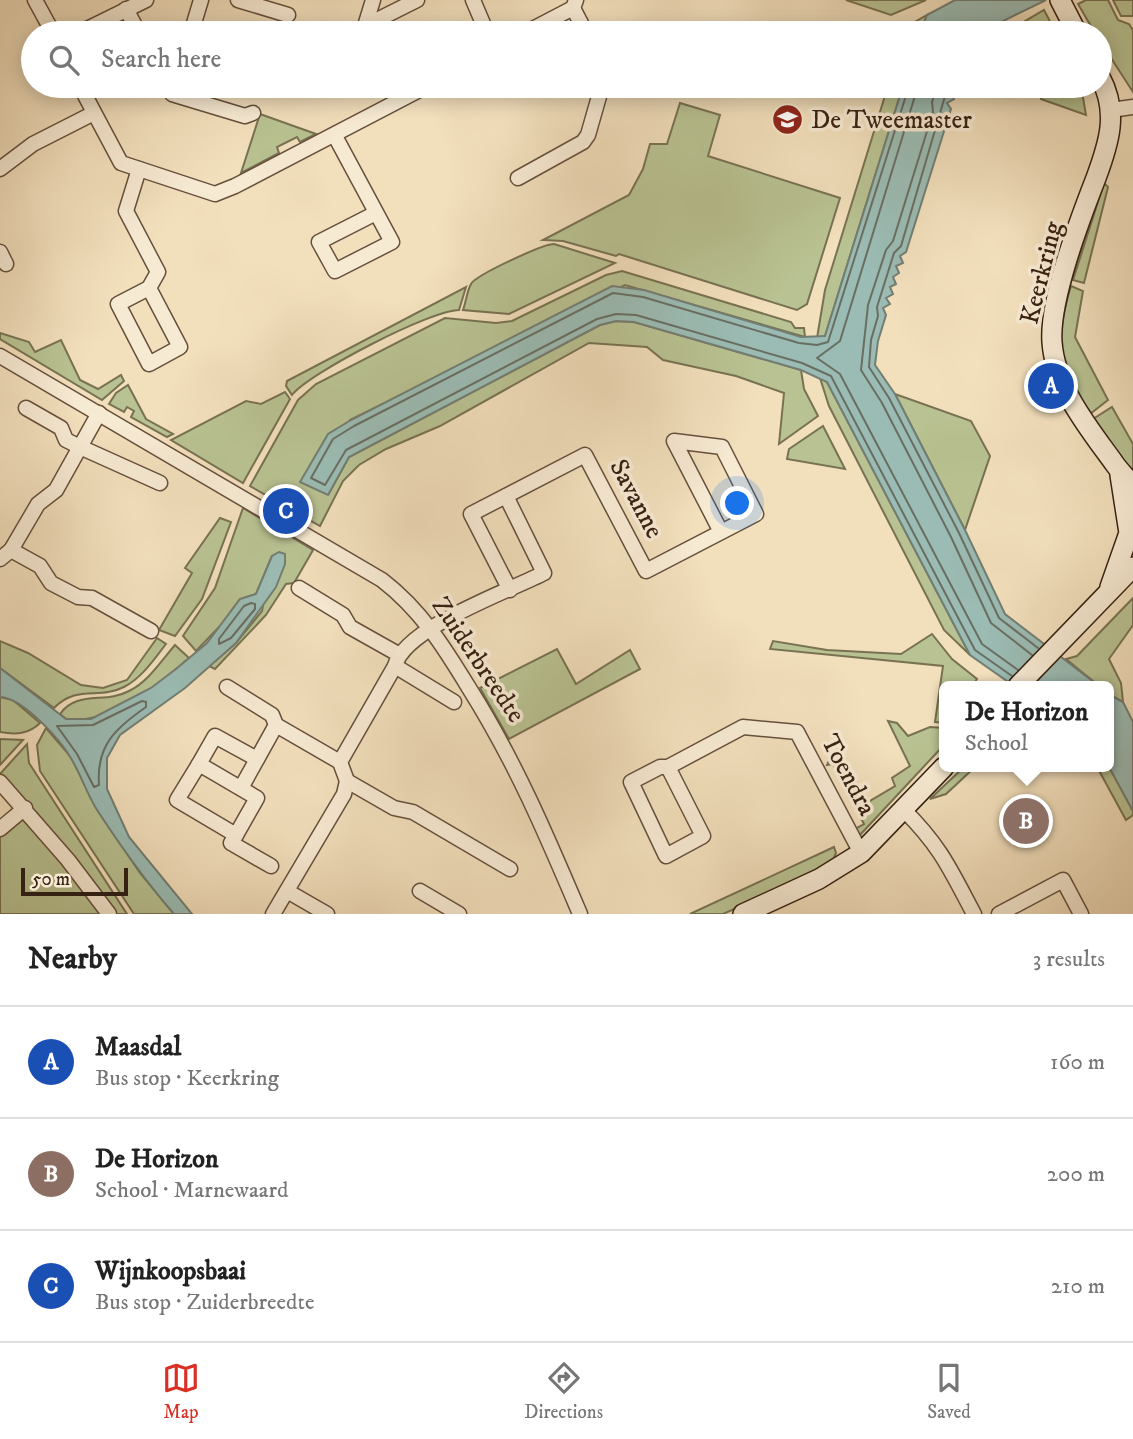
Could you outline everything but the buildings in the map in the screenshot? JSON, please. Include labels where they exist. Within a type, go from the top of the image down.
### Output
[{"type":"street","points":[[35,0],[46,21]]},
{"type":"street","points":[[102,21],[146,0]]},
{"type":"street","points":[[195,21],[201,0]]},
{"type":"street","points":[[238,0],[288,15]]},
{"type":"street","points":[[367,21],[373,0]]},
{"type":"street","points":[[375,21],[417,0]]},
{"type":"street","points":[[473,0],[483,21]]},
{"type":"street","points":[[546,21],[575,4],[581,21]]},
{"type":"street","points":[[1062,5],[1071,21]]},
{"type":"street","points":[[126,9],[132,21]]},
{"type":"street","points":[[86,98],[121,163],[215,194],[404,98]]},
{"type":"street","points":[[196,98],[245,116],[253,113]]},
{"type":"street","points":[[518,178],[583,142],[588,135],[599,98]]},
{"type":"street","name":"Keerkring","points":[[1107,98],[1111,110],[1106,153],[1063,280],[1052,322],[1052,342],[1062,383],[1133,488]]},
{"type":"street","points":[[1111,110],[1133,107]]},
{"type":"street","points":[[0,169],[33,144],[94,113]]},
{"type":"street","points":[[335,135],[392,242],[335,271],[319,242],[376,213]]},
{"type":"street","points":[[138,169],[126,211],[158,272],[149,288],[118,303],[149,364],[180,347],[149,288]]},
{"type":"street","name":"Zuiderbreedte","points":[[0,356],[382,580],[414,607],[431,628],[506,747],[579,911]]},
{"type":"street","points":[[26,408],[61,428],[66,440],[160,483]]},
{"type":"street","points":[[99,413],[56,490],[38,504],[6,555],[40,566],[51,583],[78,597],[92,598],[152,631]]},
{"type":"street","name":"Savanne","points":[[510,590],[471,514],[585,455],[646,571],[756,514],[722,447],[674,441],[720,532]]},
{"type":"street","name":"Keerkring","points":[[1108,593],[1131,533],[1119,470]]},
{"type":"street","points":[[340,762],[396,660],[431,628],[544,573],[506,496]]},
{"type":"street","name":"Keerkring","points":[[1023,681],[1133,567]]},
{"type":"street","points":[[299,588],[343,615],[350,627],[454,702]]},
{"type":"street","points":[[227,687],[272,715],[276,725],[340,762],[346,781],[344,794],[273,914]]},
{"type":"street","points":[[241,788],[276,725]]},
{"type":"street","name":"Toendra","points":[[668,767],[703,836],[666,856],[631,782],[660,766],[668,767],[743,727],[797,732],[861,853]]},
{"type":"street","points":[[236,835],[177,800],[215,736],[257,759]]},
{"type":"street","points":[[199,764],[257,798],[231,843],[271,866]]},
{"type":"street","points":[[743,914],[819,879],[861,853],[939,772]]},
{"type":"street","points":[[346,781],[394,808],[413,812],[510,869]]},
{"type":"street","points":[[0,782],[25,808],[109,914]]},
{"type":"street","points":[[0,829],[25,808]]},
{"type":"street","points":[[904,810],[933,839],[947,860],[970,913]]},
{"type":"street","points":[[999,914],[1063,880],[1081,914]]},
{"type":"street","points":[[287,891],[327,914]]},
{"type":"street","points":[[420,891],[459,914]]},
{"type":"street","points":[[563,914],[579,911]]},
{"type":"green space","points":[[846,0],[926,0],[891,15]]},
{"type":"green space","points":[[1086,0],[1108,0],[1118,20],[1129,24],[1133,30],[1133,92],[1112,60],[1112,21],[1088,21],[1078,4]]},
{"type":"green space","points":[[1113,0],[1133,0],[1133,16],[1121,16]]},
{"type":"green space","points":[[1044,10],[1050,21],[1025,21]]},
{"type":"green space","points":[[884,98],[899,98],[825,336],[817,338],[825,290]]},
{"type":"green space","points":[[1083,98],[1086,115],[1041,99]]},
{"type":"green space","points":[[680,103],[720,115],[708,156],[840,198],[807,304],[797,310],[619,254],[616,256],[563,241],[543,240],[629,195],[643,169],[650,144],[667,144]]},
{"type":"green space","points":[[260,114],[316,134],[300,142],[297,137],[277,147],[279,153],[241,173]]},
{"type":"green space","points":[[1104,183],[1108,187],[1084,283],[1073,280]]},
{"type":"green space","points":[[554,244],[615,263],[509,314],[463,310],[471,284],[476,280],[510,261]]},
{"type":"green space","points":[[622,271],[791,322],[795,328],[804,328],[805,337],[625,285],[350,420],[328,495],[349,457],[600,325],[616,321],[634,322],[801,370],[804,389],[818,416],[779,444],[784,393],[736,376],[663,360],[647,347],[589,343],[440,426],[386,449],[359,465],[343,481],[320,526],[250,486],[298,400],[316,384],[445,318],[496,323],[512,321],[606,275]]},
{"type":"green space","points":[[1071,286],[1083,291],[1075,337],[1108,400],[1090,414],[1071,381],[1062,353],[1062,323]]},
{"type":"green space","points":[[466,287],[459,310],[423,320],[371,344],[321,372],[292,395],[286,386],[287,381]]},
{"type":"green space","points":[[0,333],[29,342],[35,352],[61,340],[80,380],[98,389],[121,375],[124,381],[102,400],[0,339]]},
{"type":"green space","points":[[820,378],[827,382],[970,655],[944,630],[829,406]]},
{"type":"green space","points":[[128,385],[146,419],[173,434],[167,437],[131,417],[134,411],[127,407],[124,412],[109,404],[116,393]]},
{"type":"green space","points":[[285,392],[290,399],[243,483],[171,440],[246,401],[261,404]]},
{"type":"green space","points":[[895,394],[971,421],[990,456],[965,530]]},
{"type":"green space","points":[[1112,407],[1133,444],[1133,479],[1093,419]]},
{"type":"green space","points":[[823,426],[845,469],[787,459],[789,449]]},
{"type":"green space","points":[[243,508],[313,550],[294,583],[286,584],[266,615],[215,669],[209,666],[236,643],[262,611],[272,556],[256,594],[240,599],[221,625],[196,651],[183,636],[215,588]]},
{"type":"green space","points":[[220,518],[231,522],[202,599],[175,636],[159,630],[192,573],[185,568]]},
{"type":"green space","points":[[1133,598],[1133,625],[1109,659],[1121,683],[1123,702],[1114,697],[1114,681],[1093,681],[1066,659],[1077,656]]},
{"type":"green space","points":[[932,634],[952,659],[977,679],[941,681],[943,666],[770,649],[773,641],[827,650],[901,654]]},
{"type":"green space","points":[[157,638],[166,644],[136,679],[115,691],[71,696],[54,708],[0,668],[0,641],[28,653],[81,685],[103,688],[127,680]]},
{"type":"green space","points":[[175,645],[189,658],[132,701],[116,710],[83,719],[66,719],[60,714],[75,702],[120,695],[136,687]]},
{"type":"green space","points":[[557,649],[576,684],[630,650],[640,669],[509,739],[480,688]]},
{"type":"green space","points":[[939,694],[939,722],[935,722]]},
{"type":"green space","points":[[0,697],[13,700],[40,723],[22,733],[0,732]]},
{"type":"green space","points":[[888,721],[897,723],[908,736],[930,727],[939,728],[939,750],[859,836],[855,829],[864,824],[833,764],[827,765],[833,752],[838,749],[868,802],[895,786],[892,778],[910,766]]},
{"type":"green space","points":[[46,728],[71,757],[97,809],[140,873],[174,914],[134,914],[40,771],[37,745]]},
{"type":"green space","points":[[0,739],[23,740],[0,765]]},
{"type":"green space","points":[[27,744],[29,763],[127,914],[116,914],[42,819],[0,774]]},
{"type":"green space","points":[[959,772],[970,772],[946,794],[930,799]]},
{"type":"green space","points":[[1100,772],[1112,772],[1133,811],[1133,815],[1126,820]]},
{"type":"green space","points":[[23,819],[29,821],[102,914],[0,914],[0,836]]},
{"type":"green space","points":[[834,847],[836,853],[830,867],[723,914],[690,914]]},
{"type":"water","points":[[955,0],[1046,0],[1003,21],[925,21],[927,15]]},
{"type":"water","points":[[899,98],[954,98],[947,103],[951,109],[906,252],[900,256],[903,263],[896,266],[899,273],[893,277],[896,284],[890,287],[893,294],[886,298],[890,304],[883,308],[886,315],[878,341],[875,365],[895,394],[1005,614],[1092,681],[1007,681],[970,655],[827,382],[801,370],[634,322],[616,321],[600,325],[349,457],[328,495],[300,482],[328,434],[612,286],[644,290],[801,337],[825,336]]},
{"type":"water","points":[[279,552],[285,554],[285,564],[276,587],[236,643],[185,688],[120,735],[107,758],[107,789],[129,837],[192,914],[174,914],[108,826],[72,760],[59,742],[30,712],[9,699],[0,697],[0,668],[66,719],[91,719],[151,688],[207,643],[240,599],[256,594],[272,556]]},
{"type":"water","points":[[1114,697],[1123,702],[1133,722],[1133,811],[1112,772],[1114,772]]},
{"type":"place","name":"De Tweemaster","points":[[788,120]]},
{"type":"place","name":"Maasdal","points":[[1051,386]]},
{"type":"place","name":"Wijnkoopsbaai","points":[[286,511]]},
{"type":"place","name":"De Horizon","points":[[1026,821]]}]
